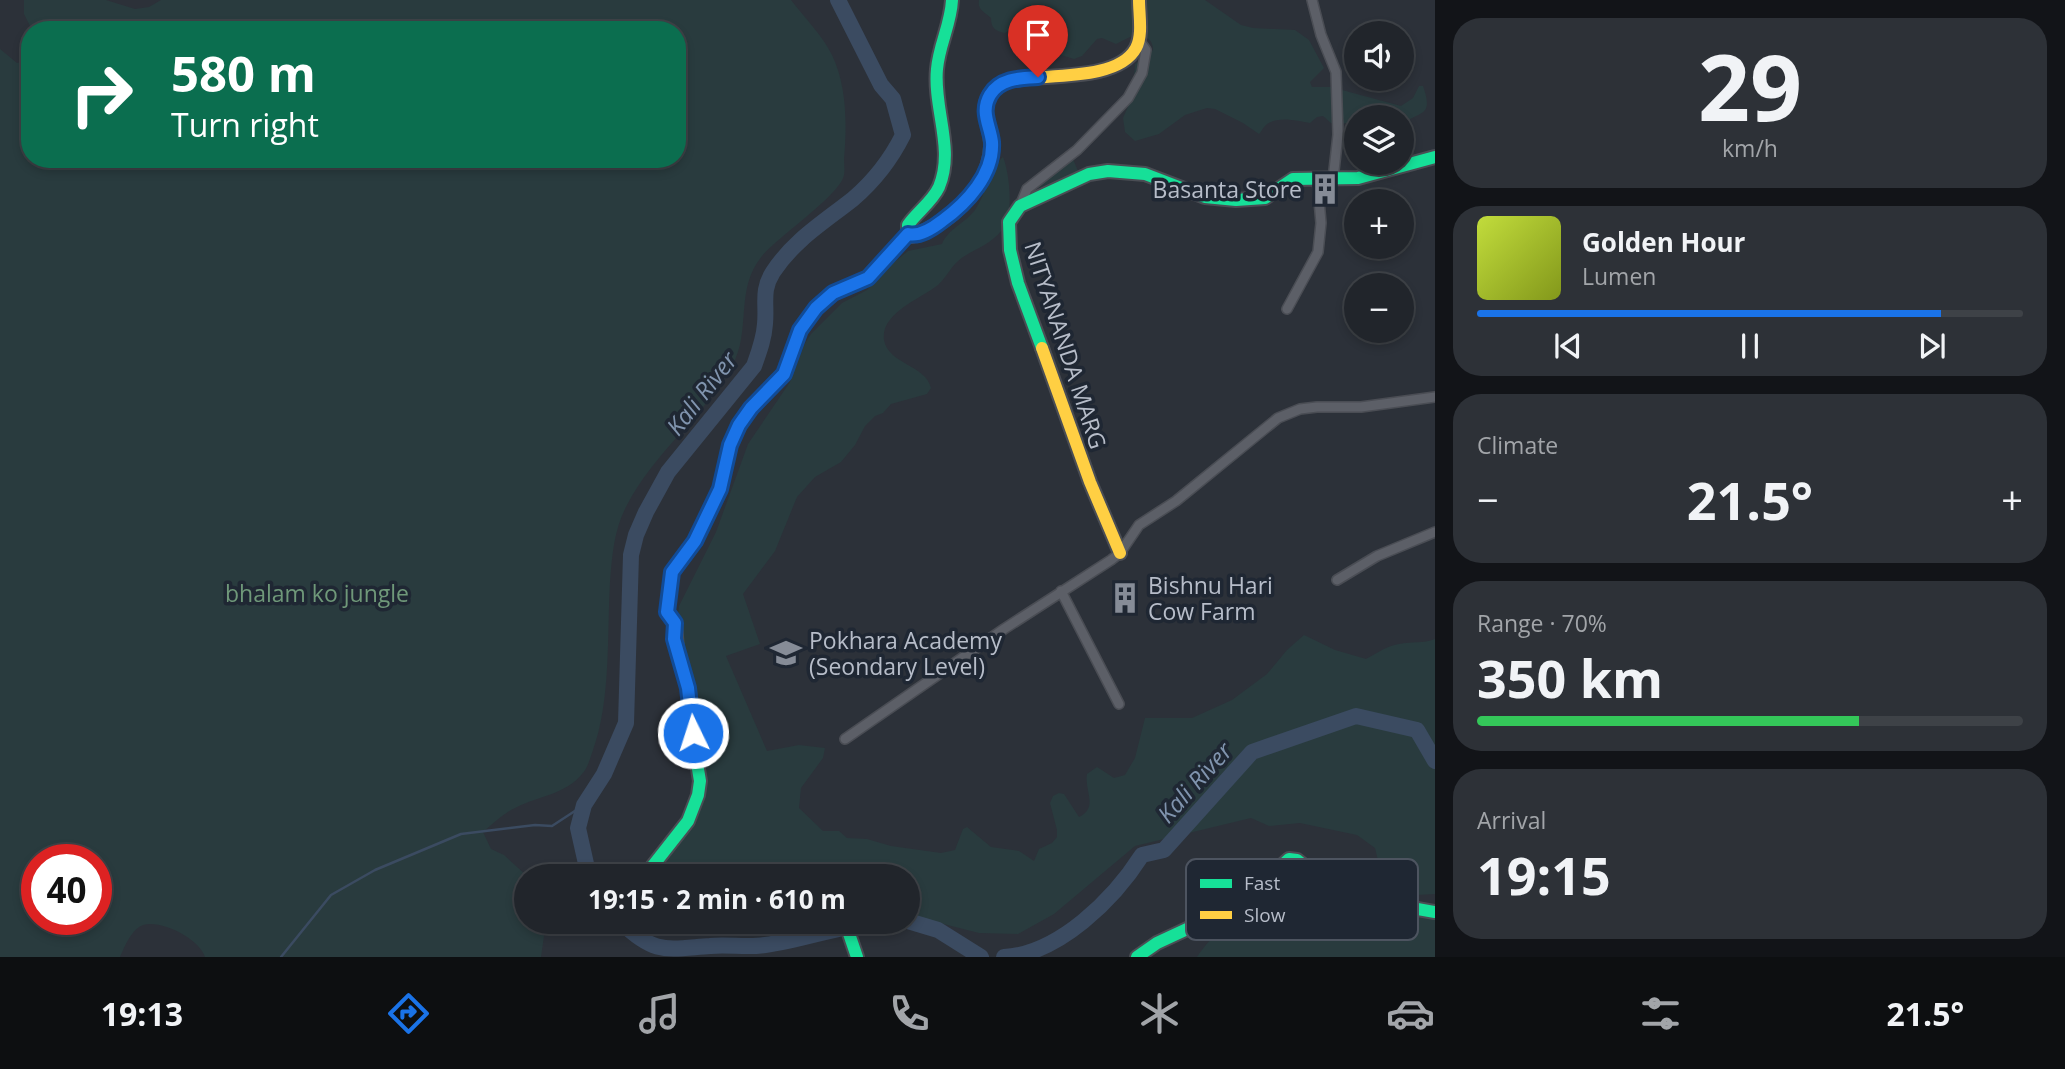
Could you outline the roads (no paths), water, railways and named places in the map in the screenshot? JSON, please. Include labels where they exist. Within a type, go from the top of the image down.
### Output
[{"type":"street","points":[[656,864],[687,824],[700,782],[688,688],[676,650],[675,623],[667,612],[672,572],[695,541],[720,489],[730,445],[739,425],[751,408],[784,374],[807,318],[833,293],[857,284],[877,271],[908,234],[911,221],[938,190],[944,171],[944,141],[935,88],[939,55],[952,0]]},
{"type":"street","points":[[908,234],[912,236],[925,231],[947,217],[983,178],[990,159],[992,142],[985,108],[995,88],[1013,80],[1053,77],[1115,66],[1129,58],[1135,52],[1137,44],[1139,0]]},
{"type":"street","points":[[1312,0],[1321,35],[1336,72],[1338,135],[1333,179]]},
{"type":"street","points":[[1020,206],[1027,189],[1077,150],[1128,99],[1137,85],[1145,53],[1145,46],[1137,44]]},
{"type":"street","points":[[1020,206],[1089,174],[1108,171],[1146,174],[1205,197],[1236,200],[1265,198],[1293,179],[1358,178],[1435,157]]},
{"type":"street","points":[[1287,309],[1318,252],[1321,223],[1317,178]]},
{"type":"street","name":"NITYANANDA MARG","points":[[1020,206],[1008,221],[1007,233],[1021,288],[1081,460],[1120,552]]},
{"type":"street","points":[[845,738],[1120,552],[1139,525],[1175,501],[1278,418],[1300,409],[1361,408],[1435,397]]},
{"type":"street","points":[[1336,580],[1377,556],[1435,532]]},
{"type":"street","points":[[1061,591],[1119,704]]},
{"type":"street","points":[[1137,957],[1157,943],[1186,930]]},
{"type":"street","points":[[848,934],[855,955]]},
{"type":"waterway","name":"Kali River","points":[[586,864],[578,828],[584,805],[604,774],[626,723],[631,555],[636,535],[668,472],[754,366],[764,330],[766,291],[773,272],[800,241],[868,185],[903,135],[893,99],[881,85],[838,0]]},
{"type":"waterway","name":"Kali River","points":[[1004,957],[1025,954],[1045,946],[1083,921],[1101,906],[1142,855],[1164,850],[1252,752],[1356,716],[1417,730],[1435,761]]},
{"type":"waterway","points":[[281,957],[331,895],[375,870],[461,834],[535,825],[552,826],[584,805]]},
{"type":"waterway","name":"Kali River","points":[[920,925],[938,930],[981,957]]},
{"type":"waterway","name":"Kali River","points":[[634,934],[662,948],[765,945],[819,934]]},
{"type":"place","name":"Basanta Store","points":[[1325,189]]},
{"type":"place","name":"Bishnu Hari Cow Farm","points":[[1125,598]]},
{"type":"place","name":"Pokhara Academy (Seondary Level)","points":[[786,653]]},
{"type":"park label","name":"bhalam ko jungle","points":[[317,593]]}]
